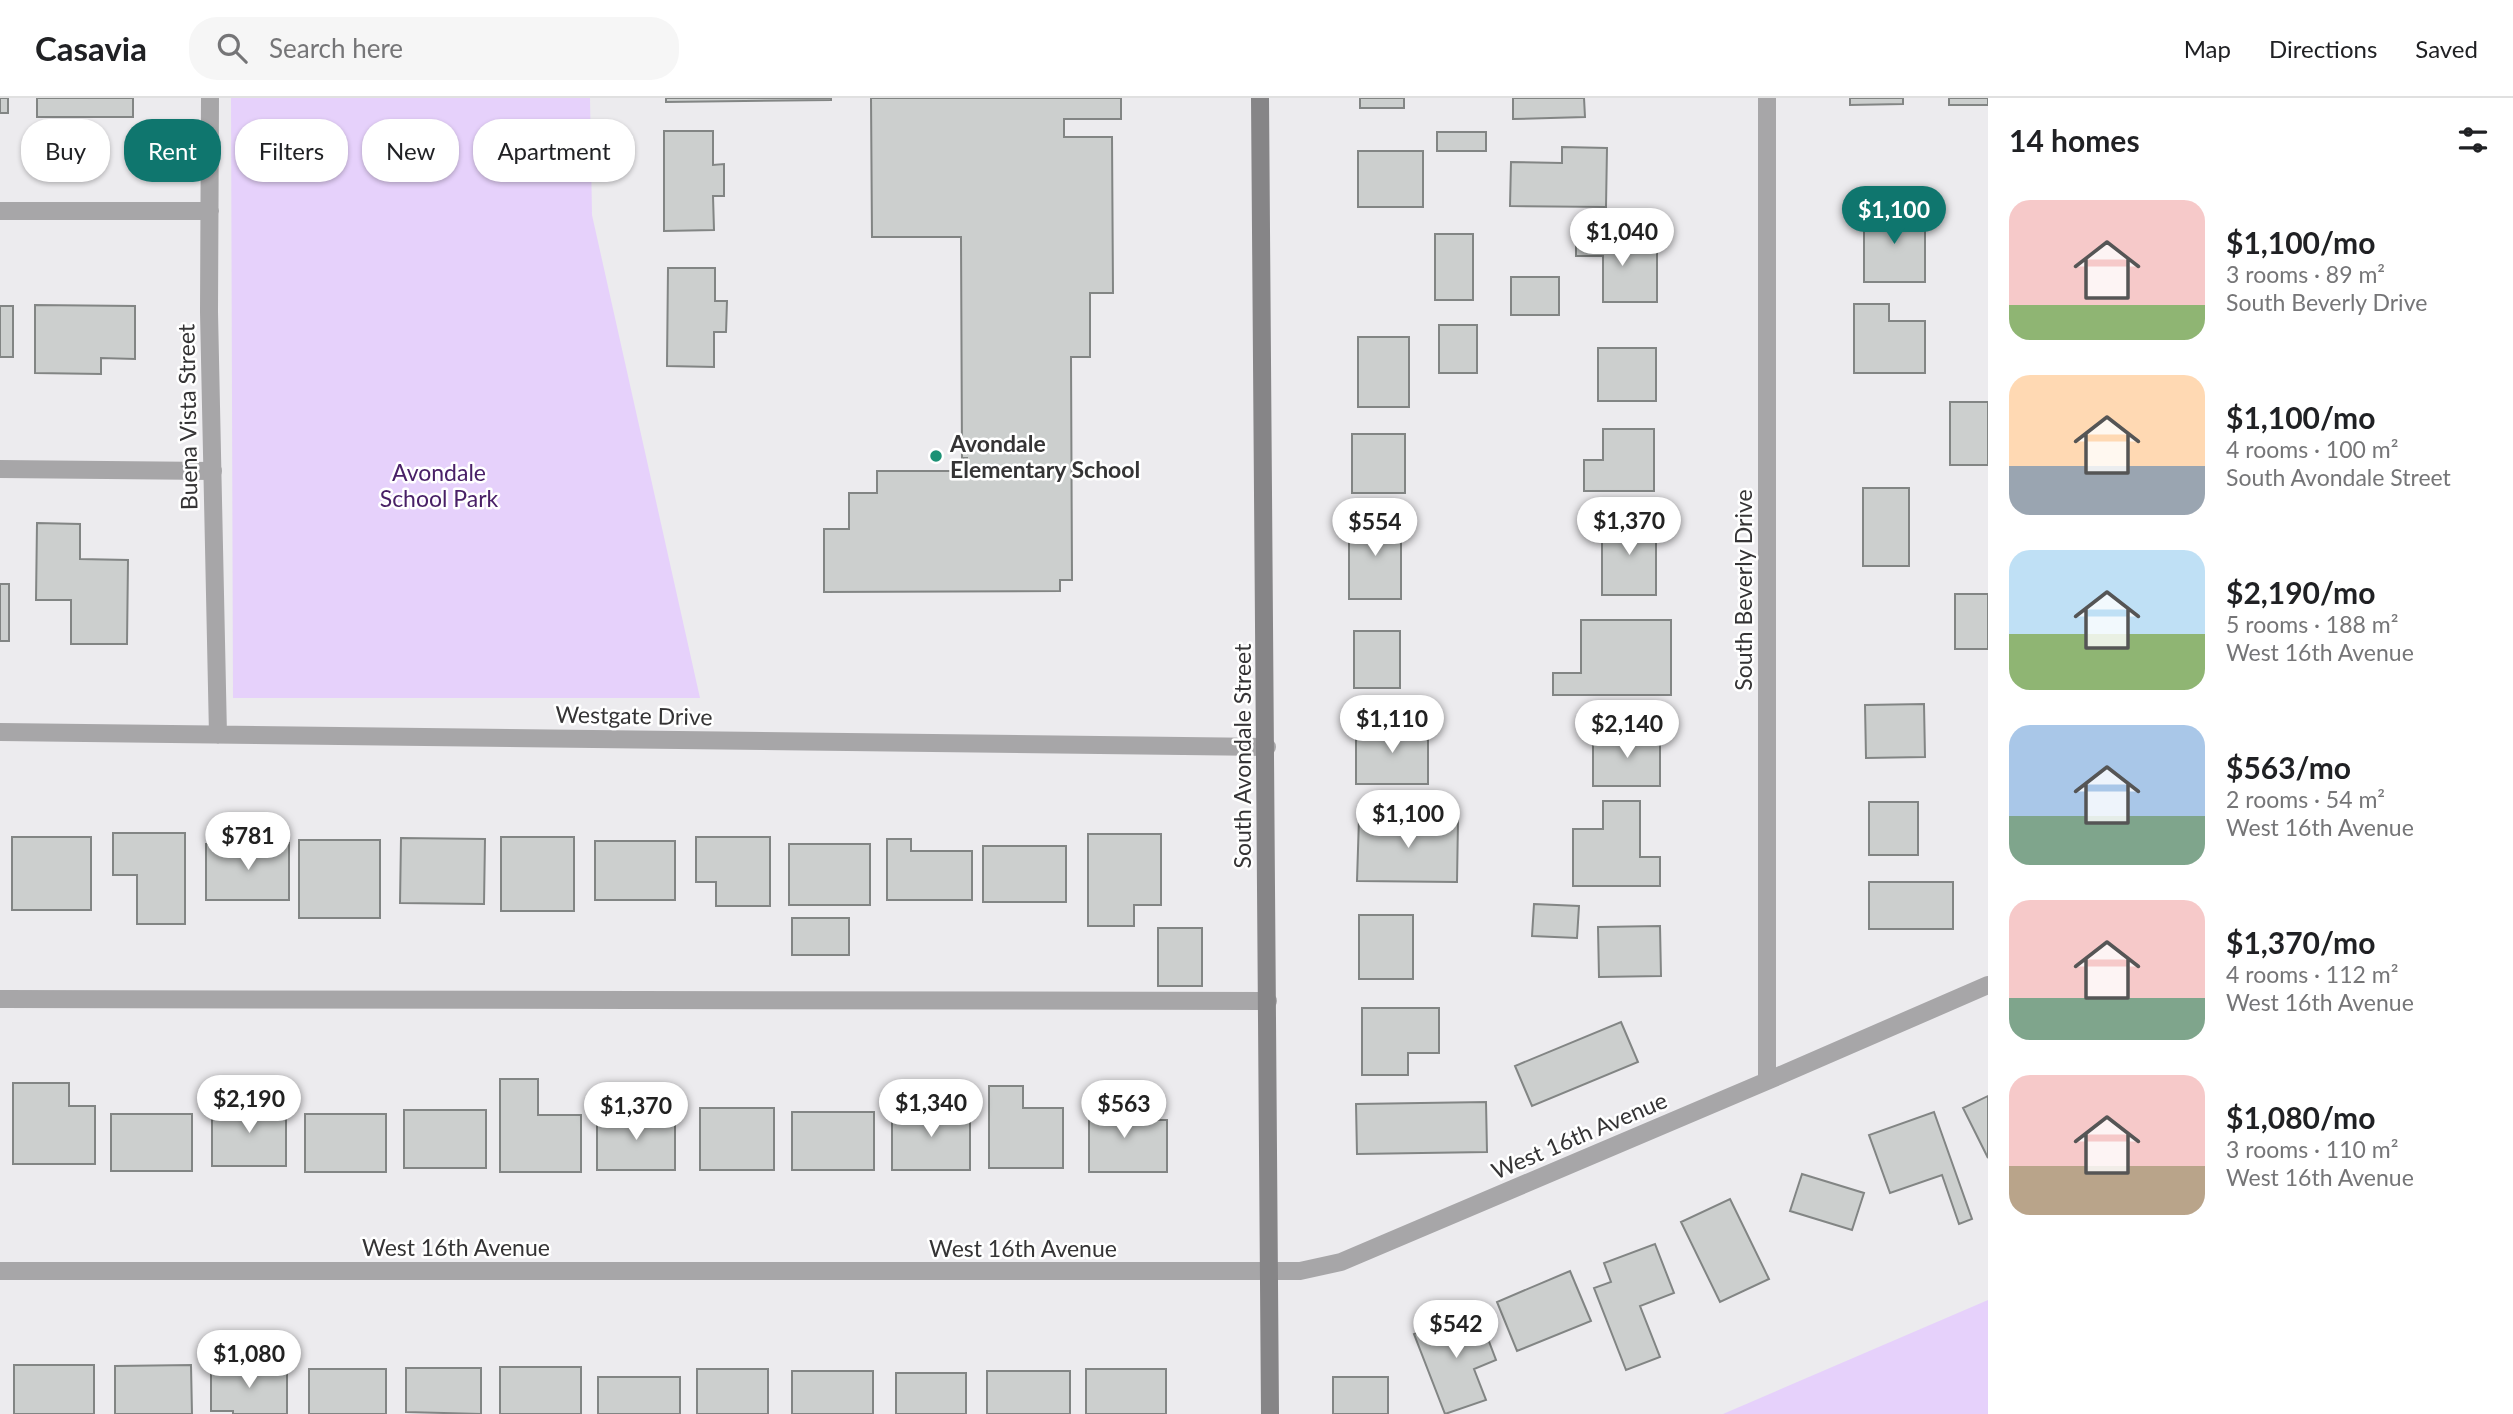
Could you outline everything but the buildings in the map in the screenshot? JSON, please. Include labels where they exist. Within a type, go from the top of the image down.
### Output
[{"type":"main road","name":"South Avondale Street","points":[[1261,98],[1270,1414]]},
{"type":"street","name":"Buena Vista Street","points":[[210,98],[218,735]]},
{"type":"street","name":"South Beverly Drive","points":[[1767,98],[1768,1081]]},
{"type":"street","points":[[0,211],[210,211]]},
{"type":"street","points":[[0,469],[213,471]]},
{"type":"street","name":"Westgate Drive","points":[[0,732],[1267,747]]},
{"type":"street","name":"West 16th Avenue","points":[[0,1271],[1300,1271],[1341,1262],[1988,985]]},
{"type":"street","points":[[0,999],[1268,1001]]},
{"type":"green space","name":"Avondale School Park","points":[[231,98],[590,98],[590,119],[473,119],[473,182],[591,182],[592,215],[700,698],[233,698]]},
{"type":"green space","points":[[1988,1300],[1988,1414],[1723,1414]]},
{"type":"place","name":"Avondale Elementary School","points":[[936,456]]}]
